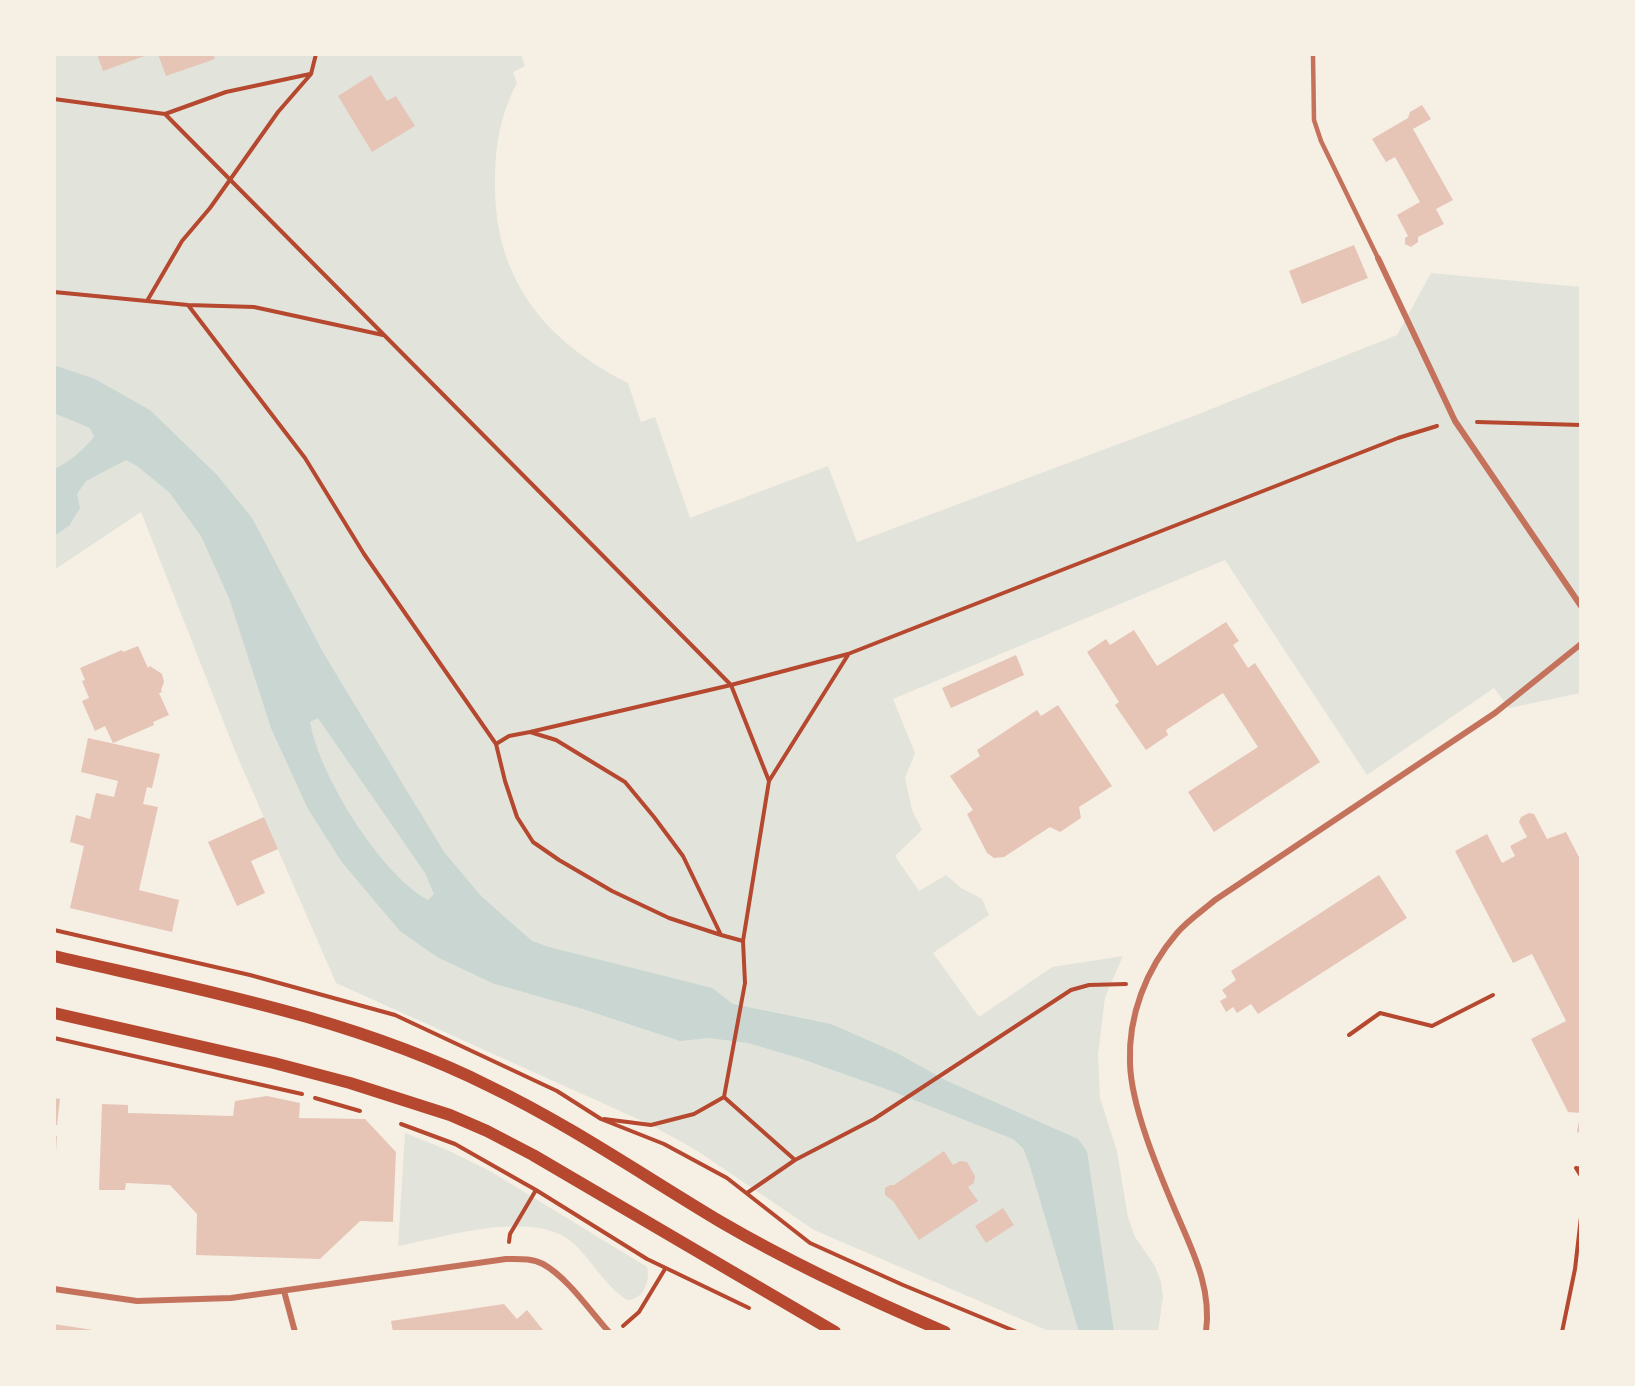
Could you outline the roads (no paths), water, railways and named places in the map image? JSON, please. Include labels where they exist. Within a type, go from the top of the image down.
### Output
[{"type":"main road","points":[[54,956],[236,998],[326,1023],[422,1056],[488,1085],[553,1119],[783,1257],[867,1299],[945,1332]]},
{"type":"main road","points":[[54,1013],[274,1063],[350,1083],[450,1115],[533,1155],[836,1332]]},
{"type":"street","points":[[1378,258],[1455,421],[1581,606]]},
{"type":"street","points":[[1206,1332],[1207,1295],[1202,1272],[1153,1155],[1134,1090],[1130,1064],[1131,1035],[1136,1009],[1145,983],[1159,956],[1178,931],[1215,900],[1495,713],[1581,644]]},
{"type":"street","points":[[54,1289],[137,1301],[231,1298],[524,1258],[542,1264],[559,1275],[609,1332]]},
{"type":"street","points":[[284,1291],[295,1332]]},
{"type":"lane","points":[[1313,54],[1314,120],[1321,141],[1378,258]]}]
